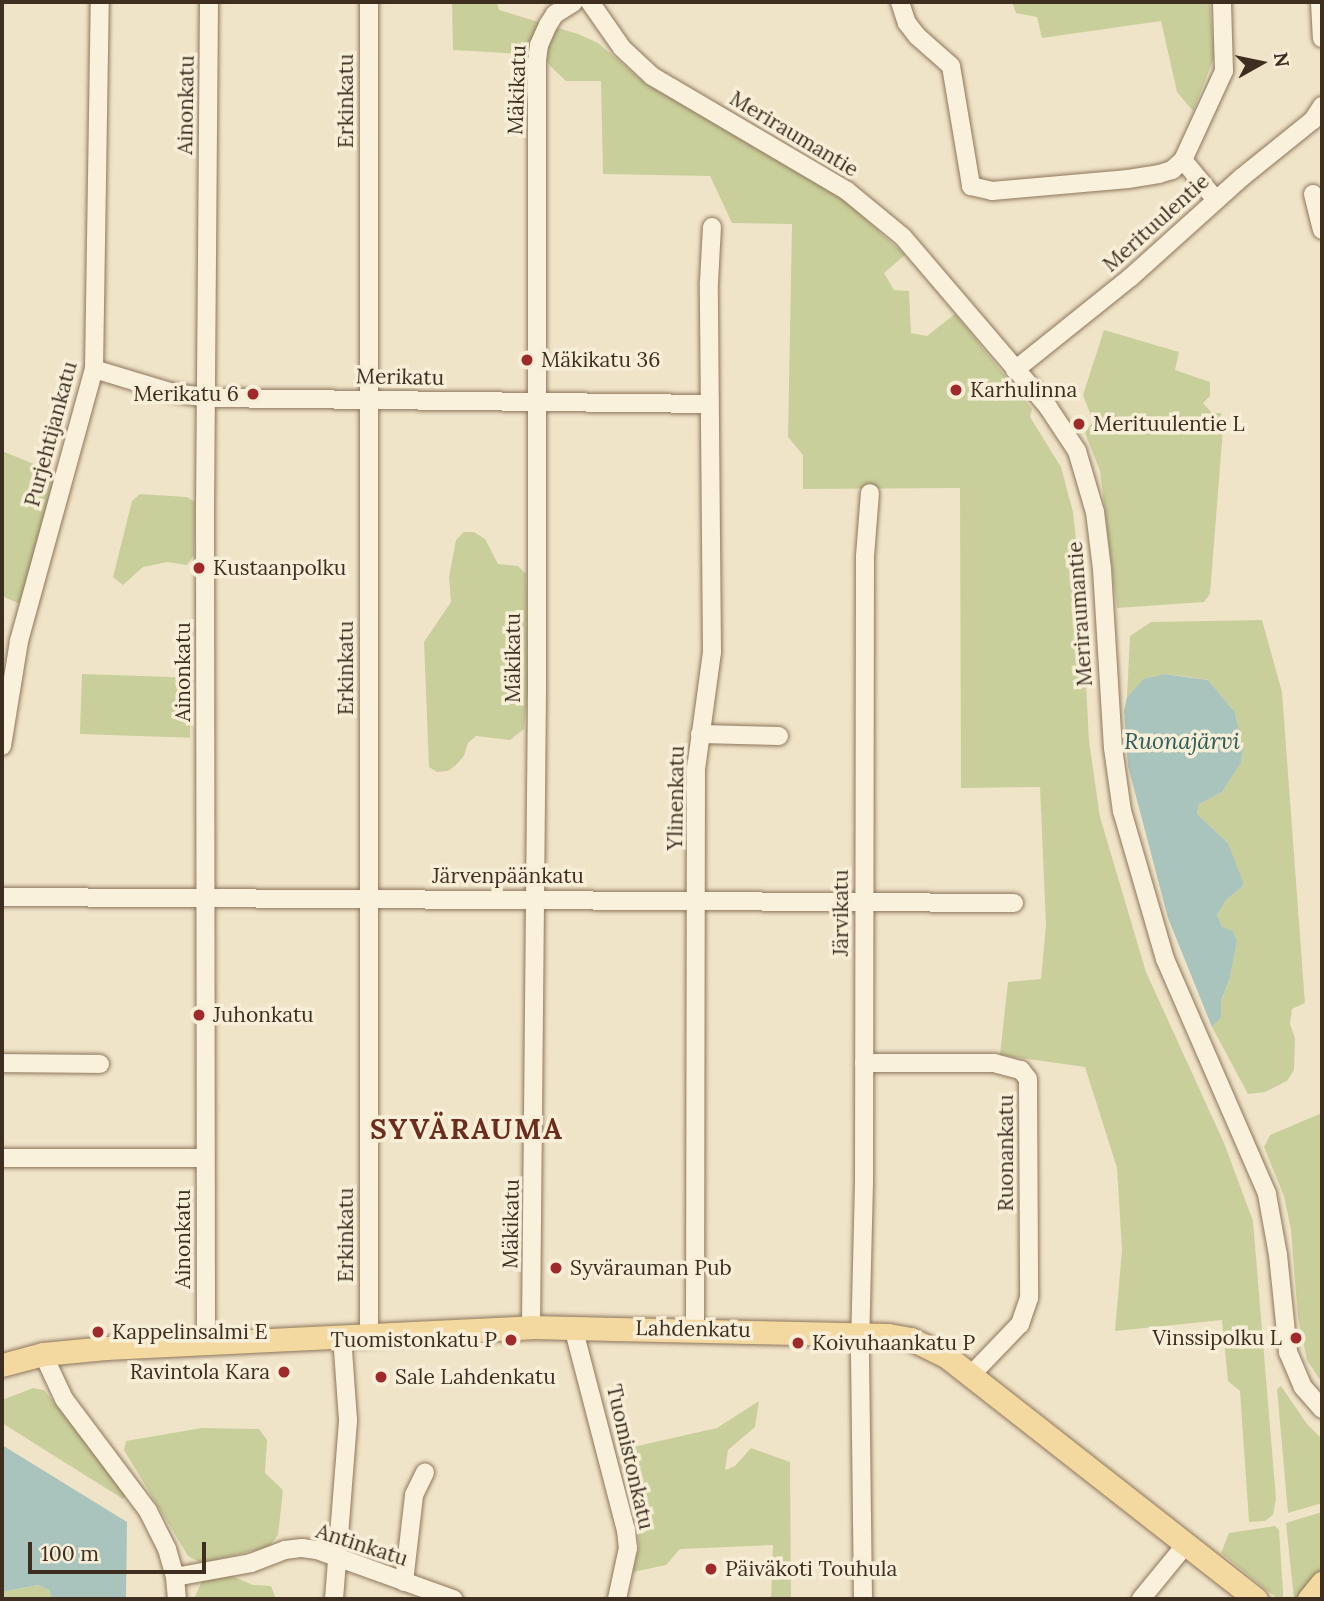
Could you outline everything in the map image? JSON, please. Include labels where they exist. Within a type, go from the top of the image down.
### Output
[{"type":"main road","name":"Lahdenkatu","points":[[2,1365],[43,1354],[531,1327],[861,1333],[911,1339],[938,1351],[971,1375],[1256,1599]]},
{"type":"main road","points":[[1309,1599],[1322,1583]]},
{"type":"street","name":"Purjehtijankatu","points":[[2,746],[19,641],[94,369],[100,2]]},
{"type":"street","name":"Ainonkatu","points":[[206,1343],[209,2]]},
{"type":"street","name":"Erkinkatu","points":[[369,2],[369,1334]]},
{"type":"street","name":"Mäkikatu","points":[[531,1327],[537,61],[539,46],[548,25],[555,14],[574,2]]},
{"type":"street","name":"Meriraumantie","points":[[590,2],[622,48],[652,76],[847,191],[903,237],[1068,434],[1085,471],[1095,512],[1102,569],[1110,711],[1122,811],[1170,972],[1267,1194],[1278,1255],[1288,1352],[1303,1387],[1322,1409]]},
{"type":"street","points":[[900,2],[907,23],[917,36],[951,66],[971,186],[992,191],[1128,179],[1172,170],[1183,160],[1224,71],[1222,2]]},
{"type":"street","points":[[1320,2],[1322,38]]},
{"type":"street","name":"Merituulentie","points":[[1015,370],[1131,278],[1216,200],[1313,120],[1322,106]]},
{"type":"street","points":[[1183,160],[1216,200]]},
{"type":"street","points":[[1313,194],[1322,230]]},
{"type":"street","name":"Ylinenkatu","points":[[695,1329],[696,769],[712,652],[713,460],[709,404],[712,227]]},
{"type":"street","name":"Merikatu","points":[[94,369],[170,392],[207,398],[709,404]]},
{"type":"street","name":"Järvikatu","points":[[863,1599],[861,1333],[865,556],[870,493]]},
{"type":"street","points":[[700,734],[779,736]]},
{"type":"street","name":"Järvenpäänkatu","points":[[2,897],[1014,903]]},
{"type":"street","points":[[2,1062],[100,1063]]},
{"type":"street","name":"Ruonankatu","points":[[864,1063],[994,1063],[1021,1070],[1028,1079],[1027,1306],[1015,1331],[971,1375]]},
{"type":"street","points":[[2,1158],[205,1158]]},
{"type":"street","name":"Tuomistonkatu","points":[[573,1327],[626,1530],[628,1548],[617,1599]]},
{"type":"street","points":[[334,1599],[348,1420],[342,1336]]},
{"type":"street","points":[[43,1354],[64,1399],[148,1511],[167,1549],[175,1577],[177,1599]]},
{"type":"street","points":[[404,1583],[414,1496],[425,1472]]},
{"type":"street","points":[[1141,1599],[1187,1543]]},
{"type":"street","name":"Antinkatu","points":[[175,1577],[251,1563],[285,1550],[317,1550],[453,1599]]},
{"type":"green space","points":[[452,2],[497,2],[499,10],[578,34],[598,43],[646,84],[734,132],[844,200],[905,255],[884,273],[894,290],[909,291],[911,333],[927,336],[955,314],[1032,409],[1030,417],[1061,467],[1073,512],[1081,587],[1089,741],[1100,817],[1146,972],[1224,1143],[1253,1221],[1276,1499],[1273,1515],[1265,1521],[1249,1522],[1240,1391],[1228,1381],[1222,1320],[1115,1331],[1122,1250],[1117,1168],[1085,1067],[1000,1055],[1008,982],[1041,979],[1046,925],[1040,787],[961,788],[960,488],[803,489],[803,455],[788,437],[792,224],[732,223],[710,176],[603,174],[601,81],[566,81],[550,66],[544,55],[453,50]]},
{"type":"green space","points":[[1012,2],[1210,2],[1214,58],[1193,111],[1177,92],[1161,21],[1042,38],[1037,17],[1016,13]]},
{"type":"green space","points":[[1104,330],[1179,352],[1175,370],[1210,382],[1210,396],[1203,403],[1212,413],[1221,413],[1223,429],[1210,594],[1204,602],[1117,608],[1100,471],[1085,433],[1093,421],[1083,395]]},
{"type":"green space","points":[[2,451],[56,473],[20,604],[2,596]]},
{"type":"green space","points":[[140,494],[187,497],[195,502],[194,555],[187,565],[167,562],[143,567],[123,585],[113,577],[132,501]]},
{"type":"green space","points":[[464,532],[474,532],[485,539],[498,564],[518,566],[526,574],[528,689],[524,729],[510,740],[476,736],[468,743],[464,756],[456,765],[448,771],[437,772],[429,767],[424,642],[451,602],[449,577],[456,540]]},
{"type":"green space","points":[[1262,620],[1282,692],[1305,1003],[1292,1009],[1290,1024],[1295,1038],[1294,1070],[1287,1081],[1265,1092],[1248,1094],[1212,1027],[1221,1018],[1221,1002],[1230,978],[1237,941],[1222,927],[1217,915],[1226,900],[1242,887],[1228,843],[1197,814],[1199,804],[1222,792],[1241,763],[1243,750],[1235,712],[1208,680],[1183,676],[1165,674],[1145,679],[1127,697],[1130,636],[1151,622]]},
{"type":"green space","points":[[82,674],[192,678],[190,738],[80,734]]},
{"type":"green space","points":[[1322,1113],[1322,1383],[1307,1360],[1298,1318],[1291,1230],[1284,1196],[1264,1147],[1270,1135]]},
{"type":"green space","points":[[1281,1386],[1307,1424],[1322,1439],[1322,1503],[1288,1513],[1277,1389]]},
{"type":"green space","points":[[33,1388],[44,1390],[127,1495],[123,1499],[2,1423],[2,1400]]},
{"type":"green space","points":[[759,1401],[755,1427],[728,1450],[725,1470],[735,1466],[751,1448],[790,1462],[791,1599],[771,1599],[773,1545],[680,1549],[666,1565],[633,1572],[639,1546],[638,1523],[620,1450],[717,1428]]},
{"type":"green space","points":[[202,1428],[259,1429],[267,1440],[265,1473],[283,1490],[278,1535],[269,1547],[201,1563],[188,1556],[124,1450],[126,1441]]},
{"type":"green space","points":[[1322,1512],[1322,1570],[1299,1599],[1294,1599],[1286,1523]]},
{"type":"green space","points":[[1275,1526],[1279,1530],[1283,1591],[1283,1598],[1278,1599],[1221,1553],[1229,1533]]},
{"type":"green space","points":[[232,1576],[253,1585],[271,1586],[276,1599],[194,1599],[202,1581]]},
{"type":"green space","points":[[38,1585],[49,1590],[52,1599],[2,1599],[2,1592]]},
{"type":"water","name":"Ruonajärvi","points":[[1165,674],[1208,680],[1235,712],[1243,750],[1241,763],[1222,792],[1199,804],[1197,814],[1228,843],[1243,882],[1242,887],[1226,900],[1217,915],[1222,927],[1233,931],[1237,941],[1230,978],[1221,1001],[1221,1018],[1212,1027],[1168,918],[1128,766],[1124,711],[1127,697],[1144,679]]},
{"type":"water","points":[[2,1445],[127,1522],[126,1599],[52,1599],[49,1590],[38,1585],[2,1592]]},
{"type":"place","name":"Mäkikatu 36","points":[[527,360]]},
{"type":"place","name":"Karhulinna","points":[[956,390]]},
{"type":"place","name":"Merikatu 6","points":[[253,394]]},
{"type":"place","name":"Merituulentie L","points":[[1079,424]]},
{"type":"place","name":"Kustaanpolku","points":[[199,568]]},
{"type":"place","name":"Juhonkatu","points":[[199,1015]]},
{"type":"place","name":"Syvärauman Pub","points":[[556,1268]]},
{"type":"place","name":"Kappelinsalmi E","points":[[98,1332]]},
{"type":"place","name":"Vinssipolku L","points":[[1296,1338]]},
{"type":"place","name":"Tuomistonkatu P","points":[[511,1340]]},
{"type":"place","name":"Koivuhaankatu P","points":[[798,1343]]},
{"type":"place","name":"Ravintola Kara","points":[[284,1372]]},
{"type":"place","name":"Sale Lahdenkatu","points":[[381,1377]]},
{"type":"place","name":"Päiväkoti Touhula","points":[[711,1569]]},
{"type":"district","name":"SYVÄRAUMA","points":[[467,1129]]}]
